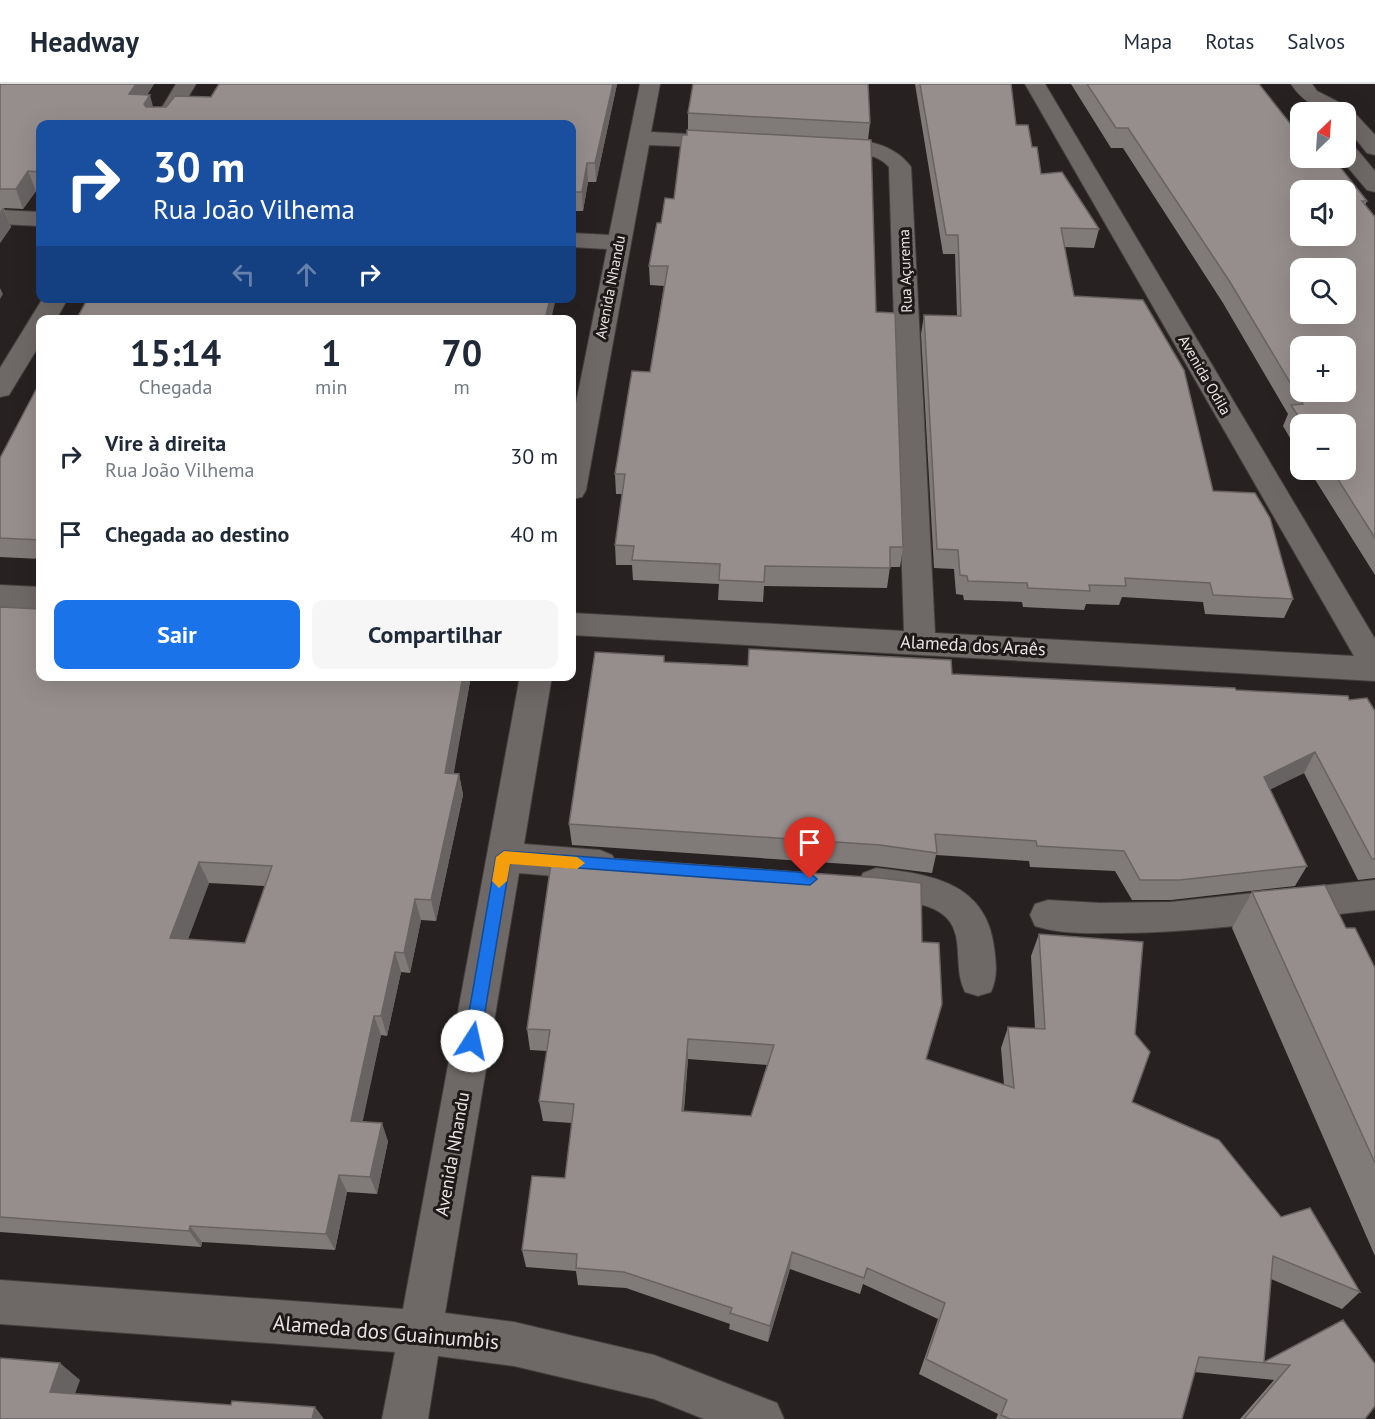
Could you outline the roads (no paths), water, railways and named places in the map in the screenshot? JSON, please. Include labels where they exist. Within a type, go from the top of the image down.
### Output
[{"type":"street","points":[[164,120],[186,84]]},
{"type":"street","name":"Avenida Nhandu","points":[[576,469],[650,84]]},
{"type":"street","name":"Avenida Odila","points":[[1035,84],[1375,668]]},
{"type":"street","points":[[1287,84],[1303,102]]},
{"type":"street","points":[[1301,84],[1310,94],[1324,102]]},
{"type":"street","points":[[1318,84],[1334,102]]},
{"type":"street","points":[[1356,125],[1371,140]]},
{"type":"street","points":[[640,138],[743,143]]},
{"type":"street","name":"Rua Açurema","points":[[801,145],[880,152],[894,158],[900,167],[920,642]]},
{"type":"street","points":[[1356,163],[1375,185]]},
{"type":"street","points":[[0,217],[36,219]]},
{"type":"street","points":[[576,240],[619,242]]},
{"type":"street","points":[[0,390],[36,331]]},
{"type":"street","points":[[0,596],[36,598]]},
{"type":"street","name":"Alameda dos Araês","points":[[576,624],[1375,668]]},
{"type":"street","name":"Avenida Nhandu","points":[[405,1419],[535,681]]},
{"type":"street","points":[[504,857],[634,868]]},
{"type":"street","points":[[841,881],[918,889],[945,899],[958,908],[969,919],[975,939],[978,980]]},
{"type":"street","points":[[1048,915],[1100,918],[1171,917],[1375,895]]},
{"type":"street","name":"Alameda dos Guainumbis","points":[[0,1302],[421,1332],[514,1344],[654,1377],[761,1419]]}]
